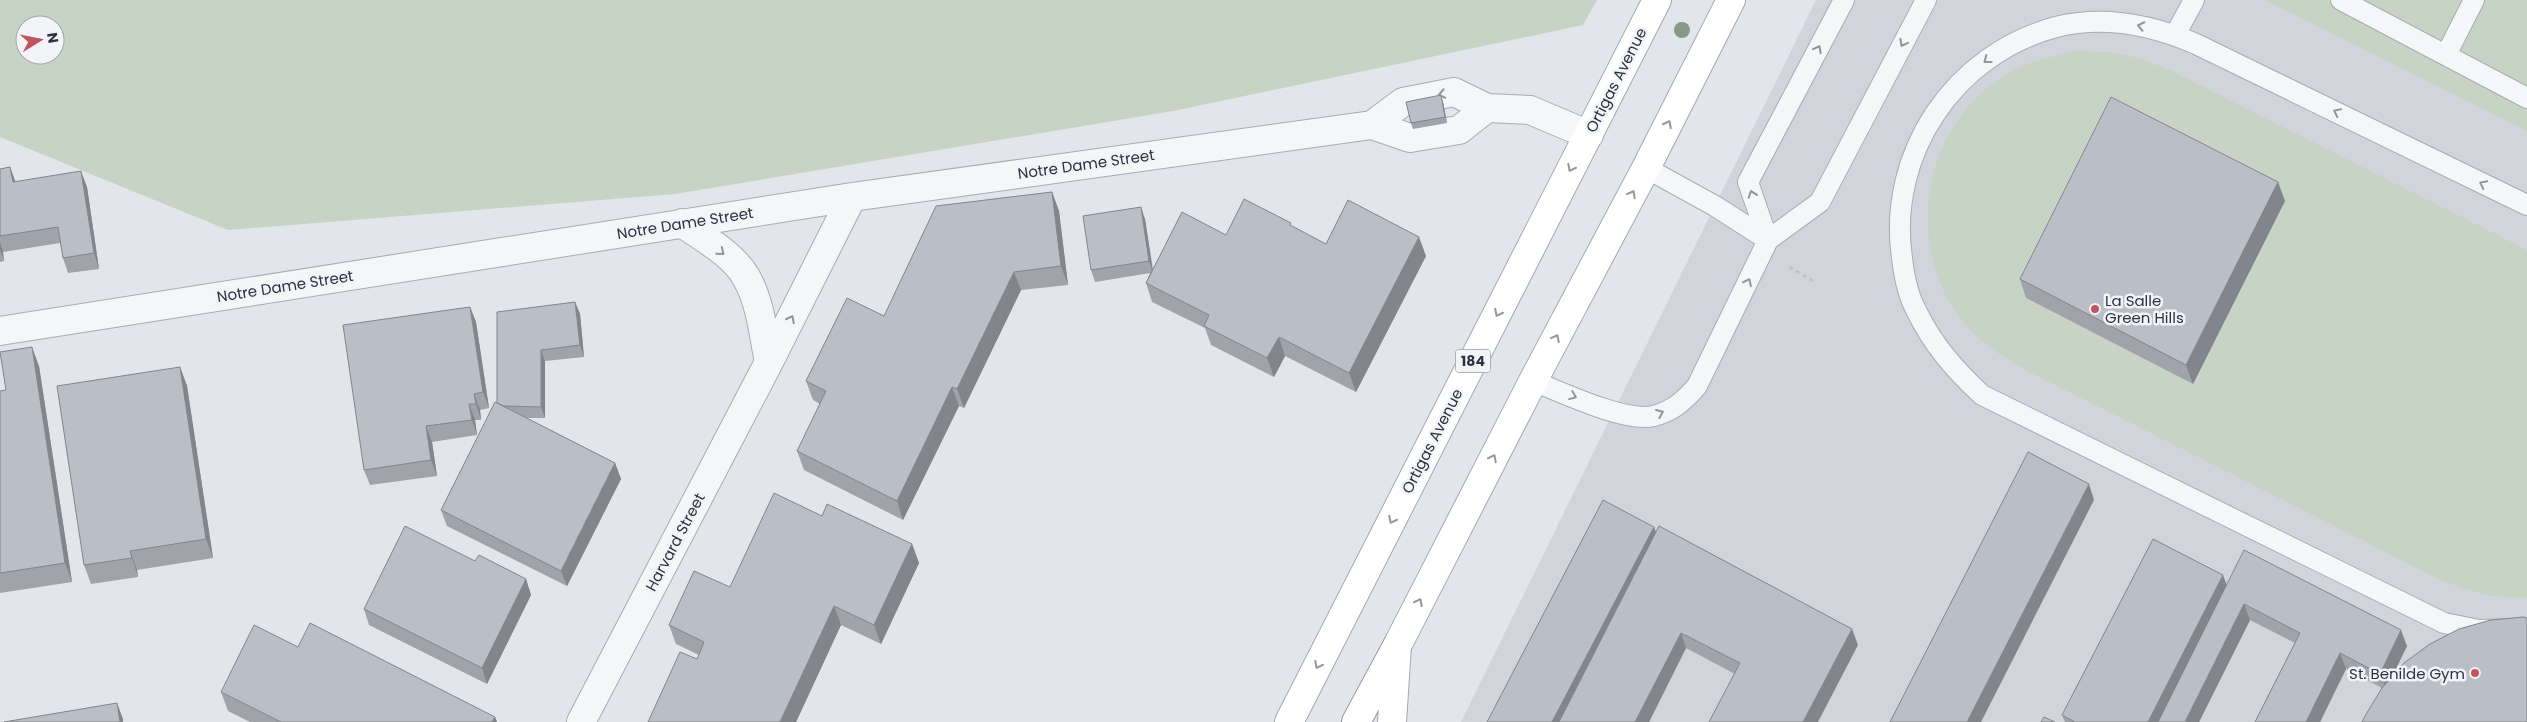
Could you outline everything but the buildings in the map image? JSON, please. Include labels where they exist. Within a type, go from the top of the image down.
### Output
[{"type":"main road","name":"Ortigas Avenue","points":[[1289,722],[1657,0]]},
{"type":"main road","points":[[1356,722],[1646,168],[1731,0]]},
{"type":"main road","points":[[1392,722],[1397,646]]},
{"type":"street","name":"Notre Dame Street","points":[[0,331],[852,197],[1372,124],[1403,102],[1454,92],[1487,108],[1530,110],[1588,135]]},
{"type":"street","name":"Notre Dame Street","points":[[1372,124],[1410,138],[1459,130],[1487,108]]},
{"type":"street","name":"Harvard Street","points":[[581,722],[769,362],[852,197]]},
{"type":"street","points":[[682,223],[723,252],[745,276],[758,304],[769,362]]},
{"type":"lane","points":[[1768,240],[1748,182],[1844,0]]},
{"type":"lane","points":[[1533,381],[1612,412],[1653,416],[1682,404],[1697,386],[1768,240],[1820,202],[1926,0]]},
{"type":"lane","points":[[2175,35],[2194,0]]},
{"type":"lane","points":[[2341,0],[2527,98]]},
{"type":"lane","points":[[2446,55],[2474,0]]},
{"type":"lane","points":[[2527,205],[2175,35],[2127,23],[2092,22],[2056,27],[2022,39],[1991,56],[1963,78],[1939,105],[1921,136],[1908,170],[1900,205],[1900,232],[1904,276],[1916,310],[1933,342],[1956,371],[1982,394],[2444,623],[2479,630],[2527,629]]},
{"type":"lane","points":[[1646,168],[1715,206],[1768,240]]},
{"type":"shaded area","name":"La Salle Green Hills","points":[[1816,0],[2527,0],[2527,722],[1461,722]]},
{"type":"green space","points":[[0,0],[1597,0],[1583,25],[1173,111],[675,194],[228,230],[0,137]]},
{"type":"green space","points":[[2265,0],[2527,0],[2527,131]]},
{"type":"green space","points":[[2076,51],[2124,55],[2170,70],[2527,250],[2527,598],[2503,597],[2482,593],[2439,579],[2016,365],[1983,342],[1966,325],[1945,294],[1932,259],[1928,223],[1931,186],[1941,151],[1959,118],[1983,91],[2014,70]]},
{"type":"place","name":"La Salle Green Hills","points":[[2095,309]]},
{"type":"place","name":"St. Benilde Gym","points":[[2475,673]]}]
